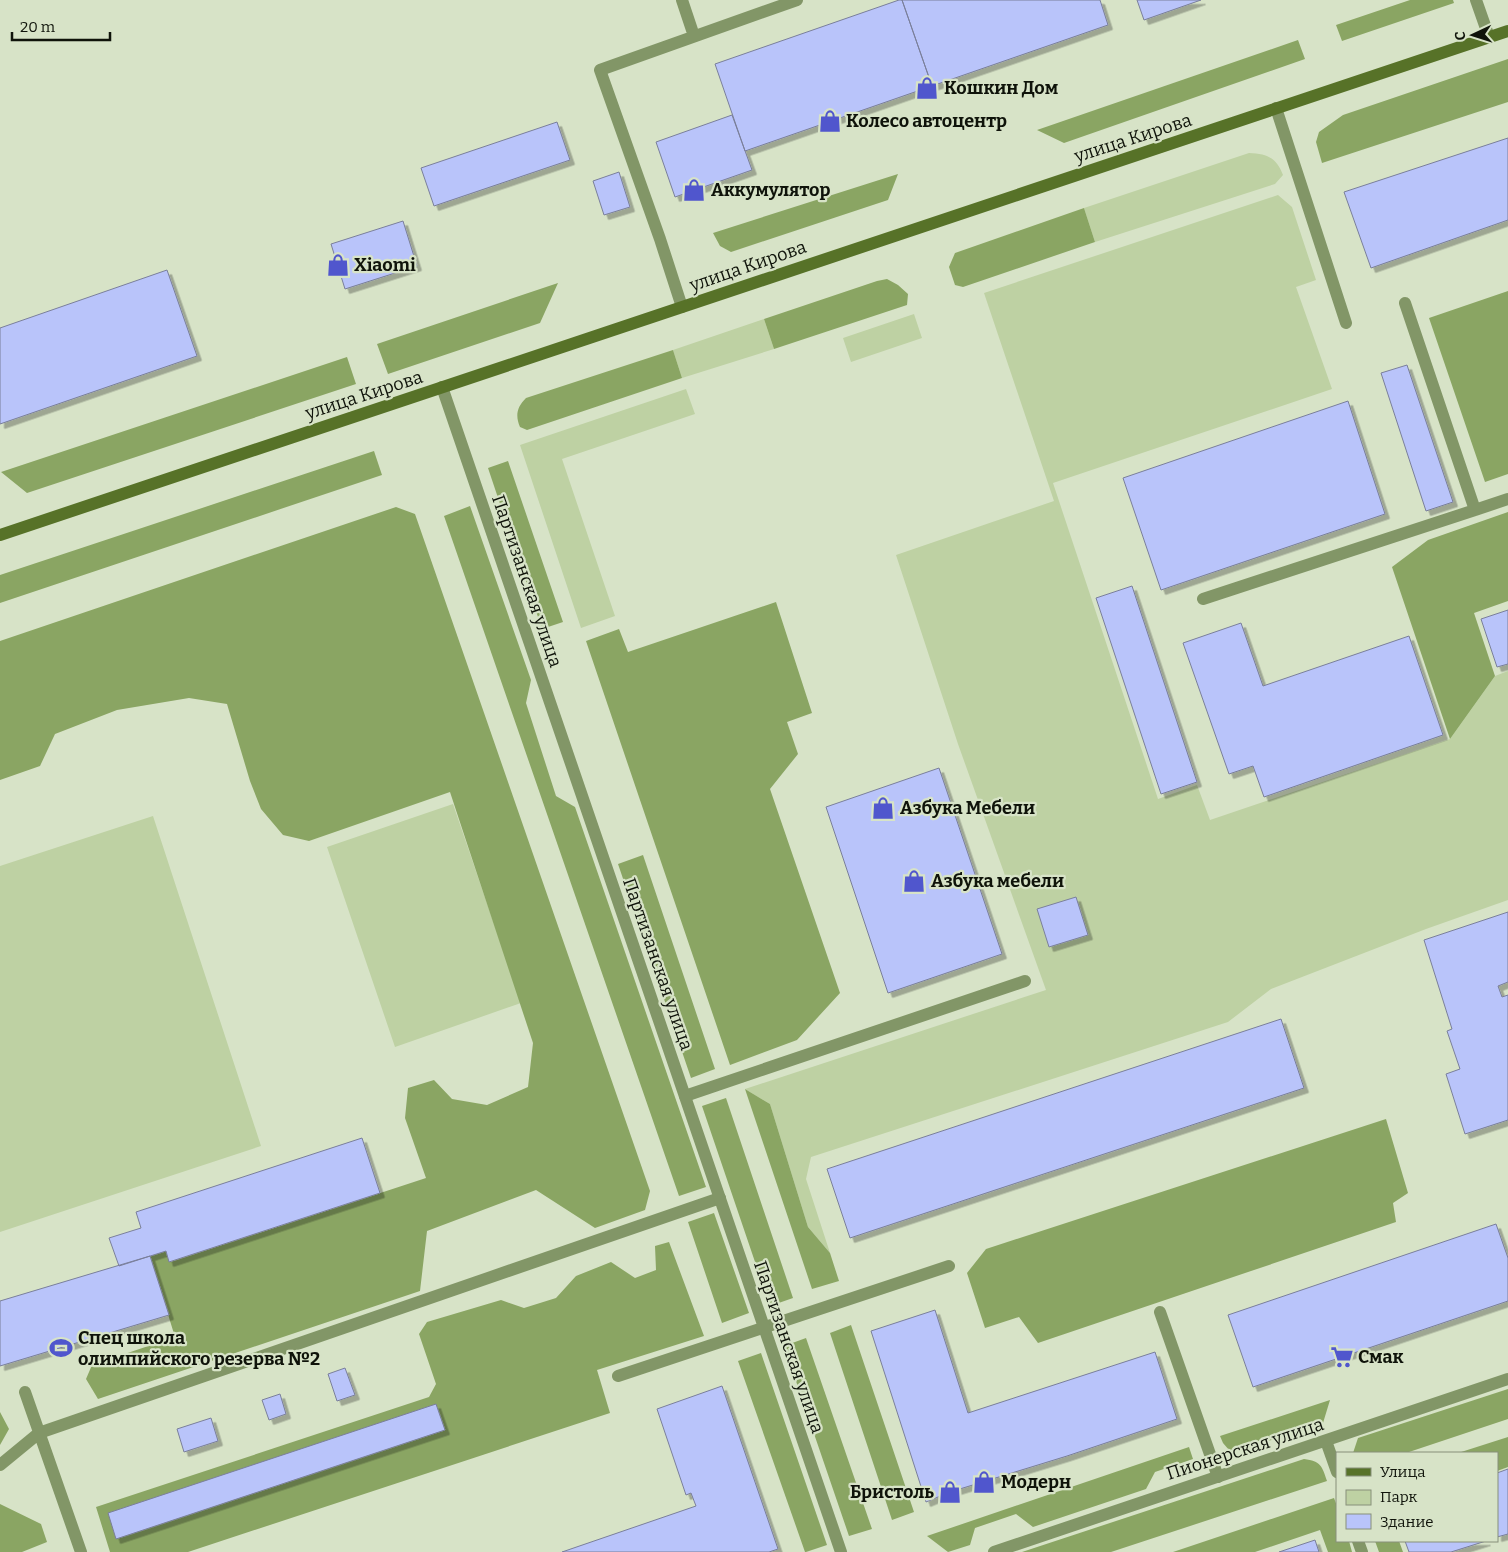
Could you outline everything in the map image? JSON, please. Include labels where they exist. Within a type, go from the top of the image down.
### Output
[{"type":"main road","name":"улица Кирова","points":[[0,535],[1508,31]]},
{"type":"street","points":[[682,0],[694,36]]},
{"type":"street","points":[[682,307],[660,238],[600,70],[797,0]]},
{"type":"street","points":[[1476,0],[1489,37]]},
{"type":"street","points":[[1276,108],[1346,323]]},
{"type":"street","points":[[1405,303],[1475,510]]},
{"type":"street","name":"Партизанская улица","points":[[442,387],[841,1552]]},
{"type":"street","points":[[1203,599],[1508,499]]},
{"type":"street","points":[[685,1096],[1024,981]]},
{"type":"street","points":[[0,1465],[39,1433],[720,1198]]},
{"type":"street","points":[[618,1376],[949,1266]]},
{"type":"street","points":[[1160,1312],[1218,1477]]},
{"type":"street","name":"Пионерская улица","points":[[994,1552],[1508,1379]]},
{"type":"street","points":[[25,1392],[81,1552]]},
{"type":"street","points":[[1326,1441],[1336,1469]]},
{"type":"green space","points":[[1410,0],[1453,0],[1454,3],[1342,41],[1336,25]]},
{"type":"green space","points":[[1298,40],[1305,59],[1064,143],[1037,130]]},
{"type":"green space","points":[[1508,59],[1508,102],[1322,163],[1316,142],[1319,132],[1343,115]]},
{"type":"green space","points":[[1249,153],[1261,154],[1274,160],[1283,175],[1275,184],[1095,242],[1084,208]]},
{"type":"green space","points":[[898,174],[888,200],[731,252],[720,246],[713,233]]},
{"type":"green space","points":[[1278,195],[1292,207],[1316,280],[1296,287],[1332,389],[1053,483],[1158,799],[1197,785],[1210,820],[1450,739],[1495,676],[1508,671],[1508,900],[1426,929],[1271,989],[1228,1022],[811,1157],[806,1179],[830,1253],[808,1227],[770,1104],[745,1089],[1046,990],[958,744],[896,555],[1054,501],[984,293]]},
{"type":"green space","points":[[1084,208],[1095,242],[963,287],[955,285],[949,267],[955,253]]},
{"type":"green space","points":[[887,279],[898,285],[908,294],[907,305],[774,349],[764,319]]},
{"type":"green space","points":[[558,283],[540,323],[388,374],[377,344]]},
{"type":"green space","points":[[1508,291],[1508,474],[1485,482],[1429,318]]},
{"type":"green space","points":[[914,314],[922,338],[851,362],[843,338]]},
{"type":"green space","points":[[764,319],[774,349],[682,378],[673,350]]},
{"type":"green space","points":[[673,350],[682,378],[527,430],[520,427],[518,411],[526,398]]},
{"type":"green space","points":[[347,357],[356,384],[27,493],[1,472]]},
{"type":"green space","points":[[686,389],[695,414],[562,459],[615,616],[581,628],[520,445]]},
{"type":"green space","points":[[374,451],[382,475],[0,603],[0,575]]},
{"type":"green space","points":[[508,461],[563,622],[542,629],[488,468]]},
{"type":"green space","points":[[470,506],[531,680],[526,703],[556,796],[575,807],[706,1187],[679,1196],[444,516]]},
{"type":"green space","points":[[396,507],[415,514],[650,1191],[645,1210],[595,1228],[536,1190],[427,1231],[420,1291],[98,1399],[86,1379],[92,1365],[175,1337],[150,1256],[166,1251],[170,1262],[426,1178],[405,1118],[408,1088],[434,1080],[452,1099],[487,1105],[528,1087],[533,1043],[450,792],[309,841],[283,835],[261,809],[250,781],[227,704],[189,698],[117,710],[55,734],[40,766],[0,780],[0,641]]},
{"type":"green space","points":[[1508,512],[1508,601],[1474,613],[1495,676],[1450,739],[1392,567],[1428,540]]},
{"type":"green space","points":[[776,602],[812,713],[787,722],[798,754],[770,789],[840,993],[797,1040],[730,1065],[586,641],[619,629],[628,652]]},
{"type":"green space","points":[[453,804],[521,1003],[395,1047],[327,847]]},
{"type":"green space","points":[[153,816],[261,1146],[0,1232],[0,866]]},
{"type":"green space","points":[[643,855],[715,1069],[691,1078],[618,864]]},
{"type":"green space","points":[[745,1089],[770,1104],[808,1227],[830,1253],[839,1281],[812,1289]]},
{"type":"green space","points":[[726,1098],[793,1298],[770,1306],[702,1106]]},
{"type":"green space","points":[[1386,1119],[1408,1193],[1393,1203],[1396,1222],[1038,1343],[1019,1317],[985,1328],[967,1273],[986,1249]]},
{"type":"green space","points":[[714,1213],[749,1313],[722,1323],[688,1222]]},
{"type":"green space","points":[[669,1242],[704,1336],[597,1370],[610,1413],[188,1552],[110,1552],[96,1507],[429,1397],[436,1384],[419,1334],[427,1322],[501,1300],[524,1308],[556,1298],[576,1276],[611,1262],[635,1278],[656,1270],[655,1246]]},
{"type":"green space","points":[[851,1325],[914,1512],[892,1520],[830,1333]]},
{"type":"green space","points":[[806,1338],[872,1529],[849,1536],[784,1346]]},
{"type":"green space","points":[[761,1353],[827,1545],[806,1552],[738,1361]]},
{"type":"green space","points":[[1508,1389],[1508,1419],[1409,1452],[1353,1452],[1358,1438]]},
{"type":"green space","points":[[1330,1400],[1323,1423],[1238,1451],[1229,1450],[1220,1436]]},
{"type":"green space","points":[[0,1412],[9,1429],[0,1445]]},
{"type":"green space","points":[[1508,1437],[1508,1467],[1498,1471],[1498,1452],[1461,1452]]},
{"type":"green space","points":[[1189,1447],[1193,1459],[1155,1472],[1146,1489],[1033,1527],[1016,1514],[975,1528],[970,1545],[948,1552],[927,1536]]},
{"type":"green space","points":[[1304,1459],[1314,1461],[1320,1465],[1327,1481],[1111,1552],[1022,1552]]},
{"type":"green space","points":[[1334,1498],[1336,1503],[1336,1542],[1349,1542],[1352,1552],[1328,1552],[1320,1530],[1255,1552],[1173,1552]]},
{"type":"green space","points":[[0,1504],[41,1524],[47,1542],[22,1552],[0,1552]]},
{"type":"green space","points":[[1375,1542],[1399,1542],[1403,1552],[1379,1552]]},
{"type":"building","points":[[902,0],[932,86],[745,151],[715,64]]},
{"type":"building","points":[[902,0],[1100,0],[1108,25],[932,86]]},
{"type":"building","points":[[1137,0],[1201,0],[1144,20]]},
{"type":"building","points":[[732,115],[752,170],[675,197],[656,142]]},
{"type":"building","points":[[557,122],[570,160],[434,206],[421,168]]},
{"type":"building","points":[[1508,138],[1508,220],[1371,268],[1344,192]]},
{"type":"building","points":[[619,172],[630,207],[604,215],[593,181]]},
{"type":"building","points":[[403,221],[417,266],[345,289],[331,244]]},
{"type":"building","points":[[167,270],[197,356],[0,424],[0,328]]},
{"type":"building","points":[[1407,365],[1453,502],[1426,511],[1381,373]]},
{"type":"building","points":[[1348,401],[1385,514],[1161,590],[1123,478]]},
{"type":"building","points":[[1132,586],[1197,782],[1161,794],[1096,598]]},
{"type":"building","points":[[1508,610],[1508,664],[1497,667],[1481,619]]},
{"type":"building","points":[[1241,623],[1263,686],[1409,636],[1443,735],[1264,797],[1253,766],[1229,774],[1183,643]]},
{"type":"building","name":"Азбука мебели","points":[[939,768],[1002,954],[888,993],[826,807]]},
{"type":"building","points":[[1076,897],[1088,935],[1049,947],[1037,909]]},
{"type":"building","points":[[1508,912],[1508,982],[1498,986],[1502,997],[1508,995],[1508,1120],[1465,1134],[1446,1074],[1460,1069],[1447,1031],[1452,1029],[1424,940]]},
{"type":"building","points":[[1281,1019],[1304,1088],[850,1238],[827,1169]]},
{"type":"building","points":[[362,1138],[380,1193],[169,1262],[166,1251],[119,1266],[109,1238],[141,1228],[136,1212]]},
{"type":"building","points":[[1496,1224],[1508,1258],[1508,1301],[1253,1387],[1228,1315]]},
{"type":"building","points":[[150,1256],[169,1315],[0,1366],[0,1301]]},
{"type":"building","points":[[935,1310],[968,1413],[1155,1352],[1177,1419],[1067,1456],[950,1492],[926,1502],[871,1331]]},
{"type":"building","points":[[345,1368],[355,1395],[337,1401],[328,1374]]},
{"type":"building","points":[[722,1386],[778,1549],[769,1552],[562,1552],[696,1506],[691,1493],[686,1495],[657,1409]]},
{"type":"building","points":[[280,1394],[286,1414],[269,1420],[262,1400]]},
{"type":"building","points":[[436,1404],[445,1430],[116,1539],[108,1513]]},
{"type":"building","points":[[211,1418],[218,1441],[184,1452],[177,1429]]},
{"type":"building","points":[[1508,1469],[1508,1534],[1498,1537],[1498,1473]]},
{"type":"building","points":[[1315,1540],[1319,1552],[1279,1552]]},
{"type":"building","points":[[1405,1542],[1483,1542],[1451,1552],[1409,1552]]},
{"type":"place","name":"Кошкин Дом","points":[[927,88]]},
{"type":"place","name":"Колесо автоцентр","points":[[830,121]]},
{"type":"place","name":"Аккумулятор","points":[[694,190]]},
{"type":"place","name":"Xiaomi","points":[[338,265]]},
{"type":"place","name":"Азбука Мебели","points":[[883,808]]},
{"type":"place","name":"Азбука мебели","points":[[914,881]]},
{"type":"place","name":"Спец школа олимпийского резерва №2","points":[[61,1348]]},
{"type":"place","name":"Смак","points":[[1342,1357]]},
{"type":"place","name":"Модерн","points":[[984,1482]]},
{"type":"place","name":"Бристоль","points":[[950,1492]]}]
